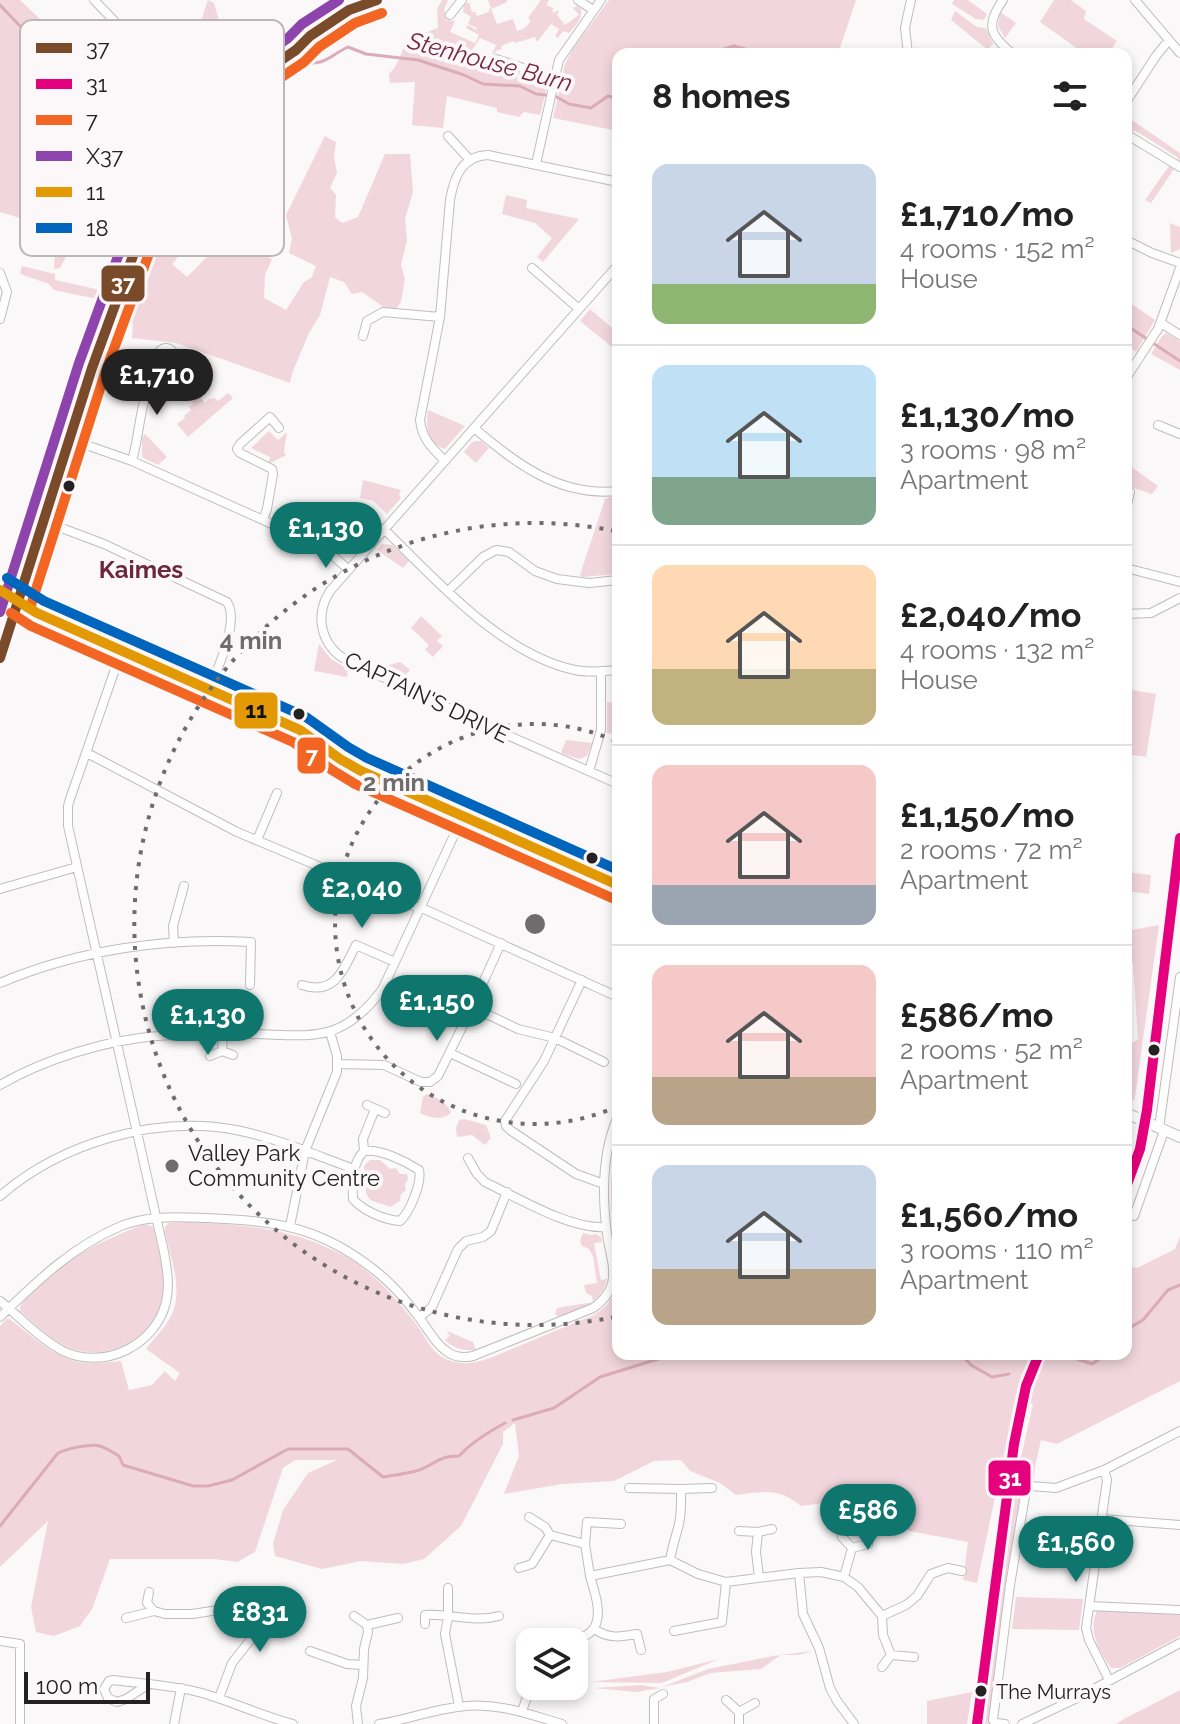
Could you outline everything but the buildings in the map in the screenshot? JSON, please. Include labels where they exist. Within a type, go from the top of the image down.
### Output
[{"type":"main road","points":[[284,58],[349,10],[373,1]]},
{"type":"main road","points":[[0,658],[69,439],[133,256]]},
{"type":"main road","points":[[0,590],[37,613],[300,730],[361,771],[612,882]]},
{"type":"main road","points":[[1132,1116],[1180,1137]]},
{"type":"street","points":[[94,0],[113,20]]},
{"type":"street","points":[[450,15],[462,0]]},
{"type":"street","points":[[578,0],[593,10]]},
{"type":"street","points":[[536,164],[559,60],[601,0]]},
{"type":"street","points":[[907,48],[905,28],[911,0]]},
{"type":"street","points":[[1003,0],[992,17],[992,28],[1006,48]]},
{"type":"street","points":[[1135,0],[1180,53]]},
{"type":"street","points":[[1132,93],[1169,40]]},
{"type":"street","points":[[496,59],[554,78]]},
{"type":"street","points":[[453,138],[470,160]]},
{"type":"street","points":[[1132,138],[1180,167]]},
{"type":"street","points":[[445,461],[426,442],[420,420],[440,317],[452,187],[458,171],[476,156],[488,155],[612,181]]},
{"type":"street","points":[[1132,243],[1180,266],[1161,323],[1132,369]]},
{"type":"street","points":[[532,268],[579,309]]},
{"type":"street","name":"CAPTAIN'S DRIVE","points":[[612,272],[348,569],[327,595],[321,613],[325,638],[340,656],[612,781]]},
{"type":"street","points":[[0,273],[7,292],[0,319]]},
{"type":"street","points":[[363,336],[367,321],[383,312],[440,317]]},
{"type":"street","points":[[1161,323],[1180,335]]},
{"type":"street","points":[[132,461],[147,395],[161,362]]},
{"type":"street","points":[[263,520],[272,469],[237,449],[270,417],[279,428]]},
{"type":"street","points":[[1158,425],[1180,434]]},
{"type":"street","points":[[474,428],[507,455],[556,483],[589,492],[612,491]]},
{"type":"street","points":[[69,439],[132,461],[263,520],[325,549],[348,569]]},
{"type":"street","points":[[43,521],[104,544],[227,602],[232,610],[229,628],[224,652],[209,690]]},
{"type":"street","points":[[384,529],[448,591],[518,646],[566,667],[587,671],[612,670]]},
{"type":"street","points":[[448,591],[483,557],[496,550],[509,552],[535,571],[557,579],[589,583],[612,581]]},
{"type":"street","points":[[1132,570],[1180,582]]},
{"type":"street","points":[[1132,614],[1151,613],[1180,598]]},
{"type":"street","points":[[0,1301],[53,1344],[71,1354],[88,1358],[130,1349],[151,1332],[166,1303],[166,1266],[68,826],[68,806],[121,652]]},
{"type":"street","points":[[589,771],[601,730],[601,671]]},
{"type":"street","points":[[87,753],[257,840],[501,943],[612,994]]},
{"type":"street","points":[[257,840],[277,793]]},
{"type":"street","points":[[0,1085],[52,1061],[117,1042],[155,1036],[305,1036],[330,1032],[353,1020],[368,1008],[382,990],[463,816]]},
{"type":"street","points":[[1132,1173],[1145,1122],[1180,838]]},
{"type":"street","points":[[0,889],[77,867]]},
{"type":"street","points":[[174,943],[173,926],[184,886]]},
{"type":"street","points":[[0,983],[96,953],[174,943],[251,942],[250,985]]},
{"type":"street","points":[[338,1064],[384,1065],[427,1083],[438,1076],[501,943]]},
{"type":"street","points":[[302,985],[318,989],[332,983],[356,945],[395,962]]},
{"type":"street","points":[[1134,1216],[1162,1130],[1180,977]]},
{"type":"street","points":[[582,980],[544,1061],[507,1117],[506,1126],[576,1174],[604,1184]]},
{"type":"street","points":[[472,1007],[518,1029],[555,1038],[604,1062]]},
{"type":"street","points":[[290,1226],[305,1151],[338,1064],[330,1032]]},
{"type":"street","points":[[222,1051],[223,1034]]},
{"type":"street","points":[[210,1056],[222,1051],[233,1055]]},
{"type":"street","points":[[450,1053],[516,1084]]},
{"type":"street","points":[[364,1151],[363,1139],[371,1107],[385,1113]]},
{"type":"street","points":[[0,1196],[52,1161],[137,1131],[160,1128],[197,1126],[260,1136],[354,1169]]},
{"type":"street","points":[[612,1133],[604,1184],[612,1272]]},
{"type":"street","points":[[364,1151],[382,1153],[419,1170],[421,1178],[407,1214],[400,1221],[391,1220],[355,1203],[354,1169],[364,1151]]},
{"type":"street","points":[[468,1158],[481,1179],[507,1192],[571,1222],[593,1228],[606,1227]]},
{"type":"street","points":[[420,1317],[432,1307],[458,1249],[466,1241],[483,1237],[491,1231],[507,1192]]},
{"type":"street","points":[[0,1317],[44,1274],[91,1240],[131,1222],[156,1218],[238,1220],[290,1226],[340,1246],[390,1283],[445,1350],[464,1358],[593,1308],[606,1296],[612,1281]]},
{"type":"street","points":[[977,1724],[1014,1444],[1026,1386],[1037,1360]]},
{"type":"street","points":[[1005,1724],[993,1720],[1003,1635],[1028,1487],[1056,1488],[1104,1470],[1180,1431]]},
{"type":"street","points":[[1104,1470],[1107,1480],[1087,1634],[1109,1680]]},
{"type":"street","points":[[629,1488],[712,1488]]},
{"type":"street","points":[[670,1560],[681,1509],[681,1489]]},
{"type":"street","points":[[529,1517],[545,1527],[550,1535],[585,1544]]},
{"type":"street","points":[[1102,1519],[1180,1525]]},
{"type":"street","points":[[588,1634],[594,1629],[597,1602],[585,1544],[587,1522],[621,1524]]},
{"type":"street","points":[[739,1531],[772,1529]]},
{"type":"street","points":[[758,1532],[756,1552],[759,1577]]},
{"type":"street","points":[[519,1568],[532,1564],[550,1535]]},
{"type":"street","points":[[842,1537],[852,1548]]},
{"type":"street","points":[[852,1548],[868,1544]]},
{"type":"street","points":[[844,1577],[852,1548]]},
{"type":"street","points":[[590,1576],[670,1560],[698,1574],[726,1582],[821,1572],[844,1577],[858,1587],[882,1616],[883,1635],[891,1655]]},
{"type":"street","points":[[882,1616],[917,1596],[931,1574],[948,1568],[962,1571]]},
{"type":"street","points":[[799,1573],[803,1614],[819,1648],[830,1688],[854,1724]]},
{"type":"street","points":[[674,1631],[722,1622],[726,1582]]},
{"type":"street","points":[[448,1588],[445,1634],[459,1706]]},
{"type":"street","points":[[149,1592],[147,1603],[154,1611]]},
{"type":"street","points":[[219,1698],[232,1663],[251,1639],[265,1597]]},
{"type":"street","points":[[1089,1606],[1180,1610]]},
{"type":"street","points":[[126,1618],[154,1611],[192,1614],[225,1609],[258,1618]]},
{"type":"street","points":[[425,1624],[425,1615],[439,1613],[448,1617],[494,1617],[491,1630]]},
{"type":"street","points":[[354,1616],[367,1625],[398,1618]]},
{"type":"street","points":[[358,1724],[356,1706],[363,1678],[367,1625]]},
{"type":"street","points":[[594,1629],[613,1638],[637,1634],[641,1650]]},
{"type":"street","points":[[0,1641],[20,1644],[20,1724]]},
{"type":"street","points":[[1022,1724],[1180,1643]]},
{"type":"street","points":[[310,1651],[347,1664],[363,1665]]},
{"type":"street","points":[[891,1655],[914,1657]]},
{"type":"street","points":[[882,1667],[891,1655]]},
{"type":"street","points":[[102,1679],[181,1688],[293,1724]]},
{"type":"street","points":[[114,1680],[109,1681],[104,1689],[108,1698],[117,1702],[149,1684]]},
{"type":"street","points":[[174,1724],[181,1688]]},
{"type":"street","points":[[654,1724],[655,1696]]},
{"type":"street","points":[[522,1711],[526,1700]]},
{"type":"street","points":[[726,1700],[739,1712],[739,1724]]},
{"type":"street","points":[[739,1712],[755,1703]]},
{"type":"street","points":[[379,1724],[399,1723],[459,1706],[500,1707],[562,1724]]},
{"type":"shaded area","points":[[0,0],[20,0],[41,20],[20,20],[20,218],[0,212]]},
{"type":"shaded area","points":[[208,0],[214,3],[219,20],[201,20]]},
{"type":"shaded area","points":[[442,0],[448,0],[444,10],[446,20],[455,21],[450,32],[475,43],[479,35],[466,28],[468,25],[477,28],[468,24],[471,17],[463,12],[464,5],[469,2],[477,16],[489,12],[488,0],[507,0],[491,9],[497,24],[513,19],[517,31],[531,21],[528,18],[541,0],[549,0],[546,5],[554,8],[552,11],[555,13],[557,10],[559,12],[557,15],[565,25],[579,15],[573,8],[577,6],[581,9],[576,25],[569,33],[563,31],[558,38],[555,36],[559,29],[551,24],[537,42],[535,37],[514,41],[492,54],[496,45],[480,38],[471,52],[508,74],[510,69],[520,70],[527,73],[526,78],[536,83],[539,78],[543,80],[547,87],[540,115],[524,112],[519,117],[497,112],[497,108],[447,96],[443,128],[412,125],[415,82],[390,83],[389,74],[408,39],[438,28],[437,9]]},
{"type":"shaded area","points":[[609,0],[856,0],[840,48],[612,48],[612,130],[553,118],[565,64]]},
{"type":"shaded area","points":[[954,0],[968,0],[987,14],[984,20],[976,19],[952,4]]},
{"type":"shaded area","points":[[1054,0],[1071,0],[1086,11],[1084,19],[1117,41],[1112,48],[1077,48],[1040,22]]},
{"type":"shaded area","points":[[955,11],[977,27],[985,28],[993,44],[986,48],[951,20]]},
{"type":"shaded area","points":[[1000,12],[1016,23],[1005,38],[998,26]]},
{"type":"shaded area","points":[[1132,120],[1180,153],[1180,162],[1177,157],[1132,131]]},
{"type":"shaded area","points":[[325,136],[336,142],[334,157],[337,173],[330,188],[336,195],[335,217],[342,223],[358,217],[385,154],[410,154],[413,192],[405,219],[407,240],[401,265],[405,279],[401,302],[396,309],[385,308],[362,292],[352,294],[344,282],[330,277],[320,315],[309,333],[290,383],[176,343],[132,338],[134,302],[150,256],[179,256],[172,264],[187,277],[207,256],[266,256],[272,259],[265,275],[264,298],[286,310],[304,282],[312,277],[316,266],[289,253],[292,239],[286,215]]},
{"type":"shaded area","points":[[1169,166],[1174,169],[1151,203],[1145,200]]},
{"type":"shaded area","points":[[506,195],[527,200],[526,208],[579,219],[543,262],[537,257],[552,238],[535,223],[502,214]]},
{"type":"shaded area","points":[[1170,223],[1180,227],[1180,249],[1171,253]]},
{"type":"shaded area","points":[[55,256],[67,256],[60,268],[54,269]]},
{"type":"shaded area","points":[[22,266],[55,274],[55,280],[105,291],[102,300],[54,290],[49,284],[20,274]]},
{"type":"shaded area","points":[[1132,304],[1155,320],[1136,352],[1132,348]]},
{"type":"shaded area","points":[[590,309],[612,328],[612,347],[580,321]]},
{"type":"shaded area","points":[[1166,333],[1180,341],[1180,370],[1151,354]]},
{"type":"shaded area","points":[[228,393],[233,398],[188,437],[177,424],[185,418],[192,402],[199,396],[205,403],[215,398],[218,401]]},
{"type":"shaded area","points":[[428,410],[465,426],[445,449],[431,439],[427,428]]},
{"type":"shaded area","points":[[269,431],[278,440],[287,432],[286,456],[268,463],[270,457],[251,448]]},
{"type":"shaded area","points":[[145,434],[167,457],[158,465],[142,457],[142,438]]},
{"type":"shaded area","points":[[476,441],[489,448],[476,463],[464,452]]},
{"type":"shaded area","points":[[1132,467],[1158,486],[1152,494],[1132,487]]},
{"type":"shaded area","points":[[363,480],[401,490],[401,498],[387,514],[373,501],[360,498]]},
{"type":"shaded area","points":[[612,497],[612,574],[582,577],[580,575],[605,499]]},
{"type":"shaded area","points":[[382,544],[392,545],[409,561],[403,568],[377,550]]},
{"type":"shaded area","points":[[421,616],[442,636],[437,641],[443,646],[433,657],[425,650],[429,645],[411,628]]},
{"type":"shaded area","points":[[319,644],[331,659],[348,669],[347,677],[314,671]]},
{"type":"shaded area","points":[[400,662],[410,670],[402,679],[386,672],[389,665]]},
{"type":"shaded area","points":[[1132,690],[1156,694],[1146,757],[1132,755]]},
{"type":"shaded area","points":[[273,700],[310,715],[386,761],[466,798],[470,803],[469,809],[364,763],[309,724],[265,704]]},
{"type":"shaded area","points":[[607,702],[612,702],[612,734],[607,733]]},
{"type":"shaded area","points":[[566,740],[592,743],[587,756],[579,759],[561,753]]},
{"type":"shaded area","points":[[1132,873],[1151,875],[1149,894],[1132,892]]},
{"type":"shaded area","points":[[1159,925],[1135,1097],[1132,1100],[1132,1044],[1138,1039],[1132,930]]},
{"type":"shaded area","points":[[427,1094],[441,1100],[451,1112],[436,1118],[420,1113],[423,1097]]},
{"type":"shaded area","points":[[459,1120],[486,1125],[491,1138],[485,1145],[472,1135],[457,1137]]},
{"type":"shaded area","points":[[370,1160],[380,1160],[390,1169],[396,1168],[400,1174],[407,1174],[406,1190],[401,1194],[400,1201],[390,1207],[371,1200],[366,1193],[364,1166]]},
{"type":"shaded area","points":[[169,1223],[251,1227],[325,1246],[365,1269],[392,1295],[438,1354],[454,1362],[466,1363],[490,1358],[594,1315],[612,1297],[612,1360],[1132,1360],[1132,1267],[1137,1268],[1175,1249],[1180,1236],[1180,1381],[1057,1444],[1041,1440],[1034,1479],[1023,1480],[991,1724],[983,1724],[986,1698],[1017,1475],[1033,1404],[1016,1397],[977,1583],[963,1580],[968,1542],[909,1531],[887,1515],[839,1501],[801,1506],[778,1493],[736,1495],[720,1483],[690,1471],[681,1460],[654,1461],[614,1481],[562,1484],[504,1494],[519,1456],[515,1423],[503,1432],[503,1444],[461,1526],[424,1559],[403,1564],[361,1561],[322,1569],[275,1556],[273,1544],[283,1510],[308,1473],[337,1460],[295,1460],[283,1468],[255,1552],[237,1562],[215,1559],[110,1559],[92,1609],[80,1626],[54,1636],[36,1632],[31,1607],[48,1521],[0,1567],[0,1326],[8,1318],[43,1345],[73,1361],[121,1361],[129,1390],[152,1385],[165,1371],[175,1381],[180,1373],[146,1349],[167,1323],[175,1304],[175,1274],[165,1233]]},
{"type":"shaded area","points":[[142,1225],[153,1227],[163,1269],[164,1294],[154,1321],[133,1341],[105,1351],[76,1350],[53,1339],[20,1311],[31,1293],[58,1268],[108,1239]]},
{"type":"shaded area","points":[[583,1233],[596,1234],[602,1242],[594,1243],[601,1280],[607,1279],[593,1301],[584,1285],[597,1283],[593,1256],[580,1241]]},
{"type":"shaded area","points":[[591,1302],[559,1317],[555,1314],[557,1308]]},
{"type":"shaded area","points":[[447,1331],[473,1342],[476,1350],[452,1346],[445,1340],[450,1336]]},
{"type":"shaded area","points":[[1016,1597],[1083,1599],[1079,1630],[1012,1629]]},
{"type":"shaded area","points":[[1097,1611],[1180,1614],[1180,1636],[1120,1668],[1111,1668],[1094,1634]]},
{"type":"shaded area","points":[[812,1651],[781,1655],[761,1669],[710,1673],[662,1687],[708,1669],[773,1656]]},
{"type":"shaded area","points":[[719,1659],[662,1683],[591,1682],[667,1672]]},
{"type":"shaded area","points":[[641,1685],[660,1688],[637,1692],[594,1688]]},
{"type":"shaded area","points":[[1180,1690],[1180,1724],[1116,1724],[1124,1719]]},
{"type":"shaded area","points":[[972,1692],[967,1724],[927,1724],[927,1701]]},
{"type":"waterway","name":"Stenhouse Burn","points":[[0,5],[20,26]]},
{"type":"waterway","name":"Stenhouse Burn","points":[[304,61],[317,63],[348,47],[366,54],[418,60],[483,84],[520,86],[536,94],[555,96],[569,104],[591,108],[608,96],[612,97]]},
{"type":"waterway","name":"Stenhouse Burn","points":[[727,48],[741,48]]},
{"type":"waterway","name":"Stenhouse Burn","points":[[1132,329],[1180,361]]},
{"type":"waterway","points":[[1132,1326],[1143,1320],[1168,1290],[1180,1285]]},
{"type":"waterway","points":[[513,1420],[554,1408],[600,1377],[655,1360]]},
{"type":"waterway","points":[[966,1360],[992,1377],[1009,1374]]},
{"type":"waterway","points":[[1080,1360],[1092,1364],[1098,1360]]},
{"type":"waterway","points":[[0,1526],[58,1453],[79,1447],[100,1446],[119,1456],[123,1465],[193,1486],[232,1480],[288,1449],[348,1449],[383,1477],[416,1471],[440,1459],[459,1456],[505,1423]]},
{"type":"transit line","name":"X37","points":[[284,41],[302,24],[339,0]]},
{"type":"transit line","name":"37","points":[[284,58],[349,10],[377,0]]},
{"type":"transit line","name":"7","points":[[284,75],[355,23],[382,13]]},
{"type":"transit line","name":"X37","points":[[0,612],[79,363],[118,256]]},
{"type":"transit line","name":"37","points":[[0,658],[92,368],[133,256]]},
{"type":"transit line","name":"7","points":[[31,605],[105,373],[148,256]]},
{"type":"transit line","name":"18","points":[[7,578],[44,601],[306,717],[367,758],[612,867]]},
{"type":"transit line","name":"11","points":[[0,590],[37,613],[300,730],[361,771],[612,882]]},
{"type":"transit line","name":"7","points":[[11,613],[31,626],[293,742],[355,784],[612,898]]},
{"type":"transit line","name":"31","points":[[1132,1171],[1140,1149],[1147,1110],[1180,838]]},
{"type":"transit line","name":"31","points":[[977,1724],[1014,1444],[1026,1386],[1037,1360]]},
{"type":"place","name":"Valley Park Community Centre","points":[[172,1166]]},
{"type":"place","name":"The Murrays","points":[[981,1691]]},
{"type":"district","name":"Kaimes","points":[[141,570]]}]
